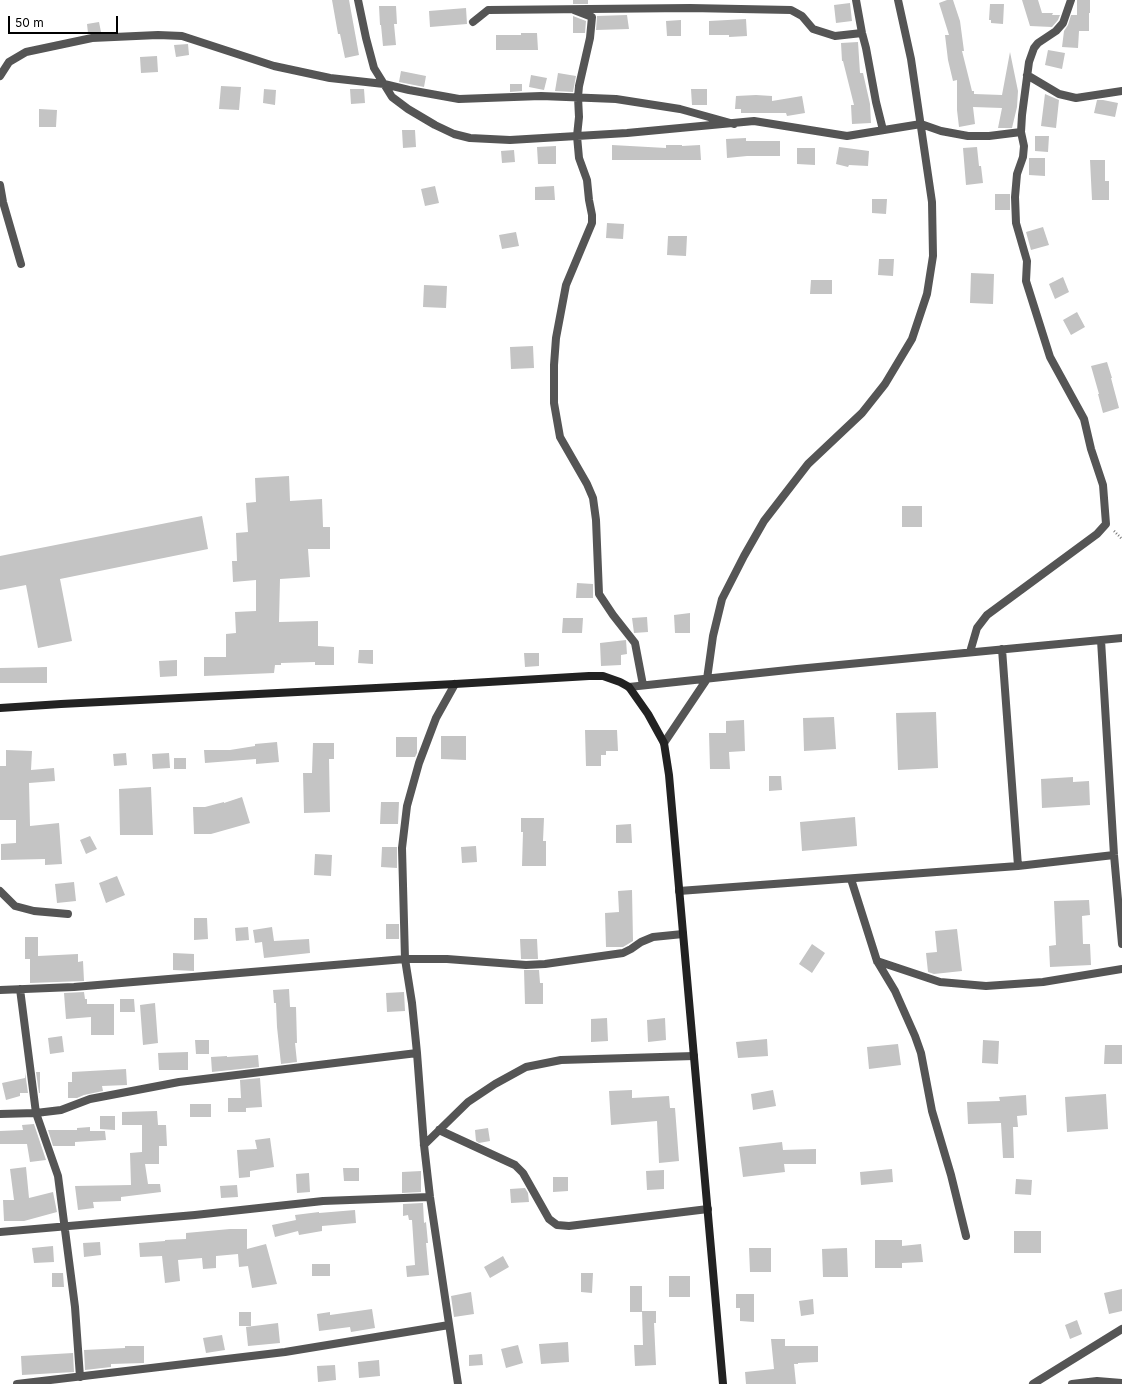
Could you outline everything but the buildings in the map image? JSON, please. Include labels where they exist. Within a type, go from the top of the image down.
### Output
[{"type":"main road","points":[[0,708],[589,676],[604,676],[629,687],[648,714],[664,743],[683,934],[723,1384]]},
{"type":"street","points":[[358,0],[374,68],[392,97],[408,110],[454,134],[470,138],[510,140],[577,136],[734,124],[754,121],[847,136],[921,124],[941,131],[968,136],[988,136],[1021,132]]},
{"type":"street","points":[[856,0],[883,130]]},
{"type":"street","points":[[664,743],[707,679],[713,636],[722,599],[764,521],[808,464],[862,413],[885,384],[912,339],[927,294],[933,256],[932,202],[912,59],[898,0]]},
{"type":"street","points":[[970,652],[978,628],[987,615],[1097,534],[1106,524],[1103,485],[1091,450],[1084,419],[1050,357],[1026,281],[1027,261],[1016,223],[1015,197],[1017,174],[1023,157],[1024,146],[1021,132],[1027,75],[1034,48],[1038,43],[1056,31],[1063,23],[1071,0]]},
{"type":"street","points":[[473,22],[488,10],[690,8],[790,10],[802,16],[813,29],[835,36],[862,33]]},
{"type":"street","points":[[574,10],[592,16],[590,38],[579,86],[579,117],[577,136],[579,158],[587,180],[592,223],[566,285],[556,338],[554,403],[560,437],[587,484],[593,498],[596,520],[599,594],[635,643],[643,685]]},
{"type":"street","points":[[0,76],[9,62],[26,52],[92,38],[158,35],[182,36],[274,66],[330,78],[384,84],[459,99],[541,96],[616,99],[680,109],[734,124]]},
{"type":"street","points":[[1027,75],[1059,94],[1076,98],[1122,91]]},
{"type":"street","points":[[0,185],[21,264]]},
{"type":"street","points":[[629,687],[1122,638]]},
{"type":"street","points":[[1101,640],[1114,855],[1122,944]]},
{"type":"street","points":[[1002,649],[1018,866]]},
{"type":"street","points":[[455,684],[436,718],[419,763],[406,806],[402,848],[405,960],[412,1002],[424,1145],[430,1196],[458,1384]]},
{"type":"street","points":[[679,891],[1018,866],[1114,855]]},
{"type":"street","points":[[851,878],[877,961],[895,991],[921,1053],[932,1112],[951,1175],[966,1236]]},
{"type":"street","points":[[0,891],[15,906],[34,912],[68,914]]},
{"type":"street","points":[[0,990],[82,986],[405,960],[447,959],[526,965],[545,964],[595,958],[623,952],[653,937],[683,934]]},
{"type":"street","points":[[877,961],[940,982],[986,986],[1043,982],[1122,969]]},
{"type":"street","points":[[20,989],[36,1113],[58,1176],[75,1307],[80,1377]]},
{"type":"street","points":[[0,1114],[36,1113],[61,1110],[90,1099],[179,1082],[417,1053]]},
{"type":"street","points":[[424,1145],[468,1102],[495,1084],[526,1067],[561,1060],[694,1056]]},
{"type":"street","points":[[439,1130],[515,1165],[523,1173],[549,1219],[557,1225],[569,1226],[708,1209]]},
{"type":"street","points":[[0,1232],[195,1215],[323,1201],[430,1196]]},
{"type":"street","points":[[17,1384],[285,1352],[449,1326]]},
{"type":"street","points":[[1033,1384],[1122,1329]]},
{"type":"street","points":[[1072,1384],[1122,1382]]}]
